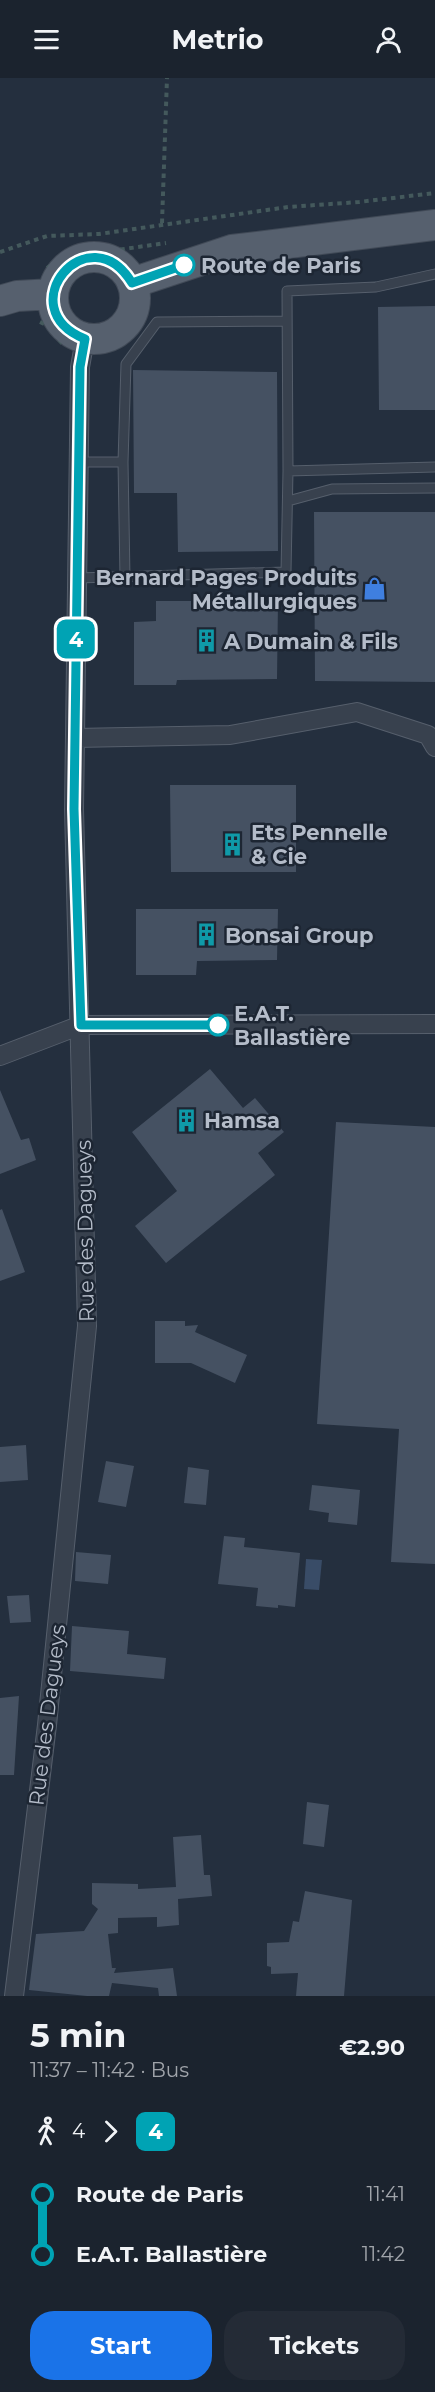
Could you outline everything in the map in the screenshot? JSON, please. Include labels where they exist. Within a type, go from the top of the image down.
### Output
[{"type":"main road","points":[[132,283],[232,250],[435,225]]},
{"type":"main road","points":[[0,301],[49,282],[56,281],[64,270],[88,257],[115,262],[125,271],[132,283],[135,296],[134,308],[129,320],[121,330],[97,340],[82,353],[53,306],[49,282]]},
{"type":"street","name":"Rue des Dagueys","points":[[14,1996],[50,1691],[87,1326],[74,809],[82,353]]},
{"type":"street","points":[[75,738],[230,735],[357,712],[428,735],[435,747]]},
{"type":"street","points":[[0,1056],[81,1025],[435,1024]]},
{"type":"lane","points":[[77,578],[286,572],[287,291],[376,287],[435,274]]},
{"type":"lane","points":[[125,578],[123,462],[126,364],[157,322],[286,321]]},
{"type":"lane","points":[[79,462],[123,462]]},
{"type":"lane","points":[[288,471],[435,467]]},
{"type":"lane","points":[[288,501],[332,489],[435,488]]},
{"type":"path","points":[[162,223],[167,78]]},
{"type":"path","points":[[0,252],[47,236],[99,234],[162,223],[288,207],[435,193]]},
{"type":"path","points":[[49,282],[65,254],[83,245],[110,252]]},
{"type":"path","points":[[30,317],[48,326],[82,353]]},
{"type":"water","points":[[306,1559],[322,1560],[319,1590],[304,1589]]},
{"type":"building","points":[[435,306],[435,410],[379,410],[378,307]]},
{"type":"building","points":[[133,370],[277,372],[278,551],[178,552],[177,493],[134,493]]},
{"type":"building","name":"Bernard Pages Produits Métallurgiques","points":[[314,512],[435,512],[435,682],[315,681]]},
{"type":"building","name":"A Dumain & Fils","points":[[156,601],[278,601],[277,679],[177,680],[176,685],[134,685],[134,622],[156,621]]},
{"type":"building","name":"Ets Pennelle & Cie","points":[[170,785],[296,785],[296,872],[171,872]]},
{"type":"building","name":"Bonsai Group","points":[[136,909],[278,909],[277,960],[197,961],[196,975],[136,975]]},
{"type":"building","points":[[210,1069],[243,1108],[255,1098],[284,1132],[258,1153],[275,1175],[166,1263],[135,1226],[177,1191],[132,1132]]},
{"type":"building","points":[[0,1090],[21,1140],[29,1138],[36,1160],[0,1174]]},
{"type":"building","points":[[336,1122],[435,1127],[435,1564],[391,1562],[399,1429],[317,1424]]},
{"type":"building","points":[[2,1209],[25,1272],[0,1281],[0,1210]]},
{"type":"building","points":[[155,1321],[185,1321],[185,1326],[198,1325],[195,1332],[247,1355],[235,1383],[191,1363],[155,1363]]},
{"type":"building","points":[[26,1445],[28,1480],[0,1482],[0,1447]]},
{"type":"building","points":[[106,1461],[134,1466],[126,1507],[98,1502]]},
{"type":"building","points":[[188,1467],[209,1470],[206,1505],[184,1503]]},
{"type":"building","points":[[312,1485],[360,1490],[357,1525],[328,1522],[329,1513],[309,1510]]},
{"type":"building","points":[[224,1536],[245,1538],[244,1547],[300,1553],[295,1607],[256,1606],[258,1588],[218,1584]]},
{"type":"building","points":[[76,1552],[111,1555],[108,1584],[75,1581]]},
{"type":"building","points":[[29,1595],[31,1622],[10,1623],[7,1596]]},
{"type":"building","points":[[72,1626],[129,1631],[127,1654],[166,1658],[164,1679],[70,1671]]},
{"type":"building","points":[[19,1696],[14,1775],[0,1775],[0,1698]]},
{"type":"building","points":[[307,1802],[329,1805],[324,1847],[303,1844]]},
{"type":"building","points":[[201,1835],[204,1875],[210,1875],[212,1896],[178,1899],[179,1925],[157,1927],[157,1917],[118,1918],[118,1933],[108,1934],[112,1968],[116,1968],[114,1973],[173,1968],[177,1996],[159,1996],[158,1988],[112,1983],[109,1996],[29,1990],[36,1934],[84,1931],[98,1909],[92,1904],[92,1883],[138,1884],[138,1889],[176,1887],[173,1837]]},
{"type":"building","points":[[305,1891],[352,1900],[344,1996],[296,1996],[298,1973],[271,1974],[271,1967],[267,1966],[267,1943],[289,1942],[293,1921],[299,1922]]},
{"type":"bus line","name":"4","points":[[184,265],[132,283],[125,271],[115,262],[88,257],[64,270],[56,281],[53,294],[53,306],[64,327],[85,339],[80,367],[74,809],[81,1025],[218,1025]]},
{"type":"place","name":"Route de Paris","points":[[184,265]]},
{"type":"place","name":"Bernard Pages Produits Métallurgiques","points":[[375,589]]},
{"type":"place","name":"A Dumain & Fils","points":[[206,641]]},
{"type":"place","name":"Ets Pennelle & Cie","points":[[233,844]]},
{"type":"place","name":"Bonsai Group","points":[[207,935]]},
{"type":"place","name":"E.A.T. Ballastière","points":[[218,1025]]},
{"type":"place","name":"Hamsa","points":[[186,1120]]}]
